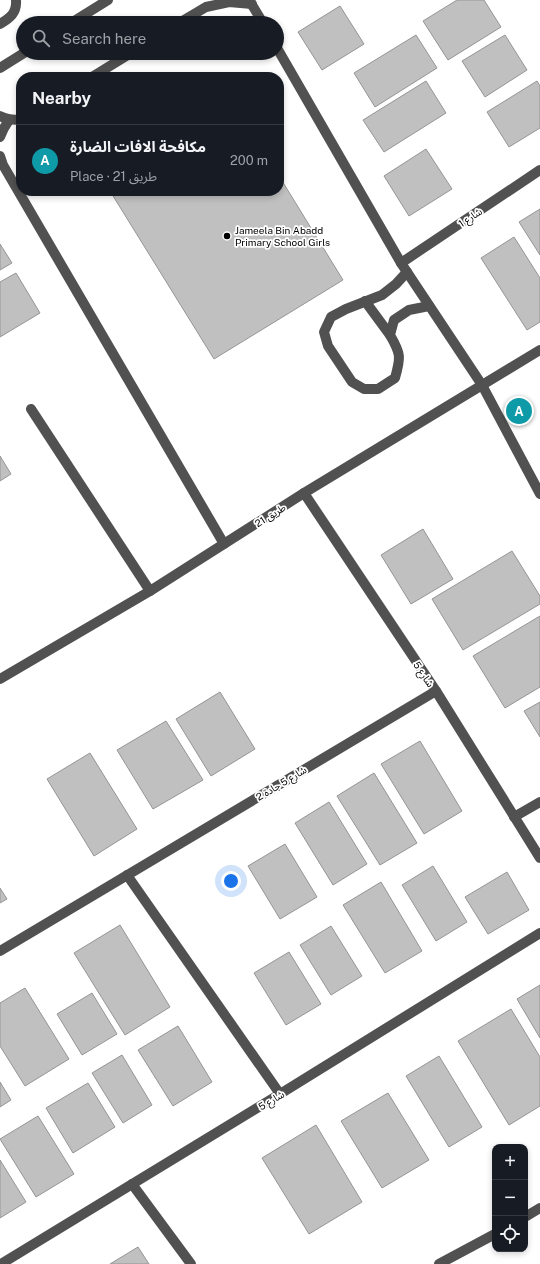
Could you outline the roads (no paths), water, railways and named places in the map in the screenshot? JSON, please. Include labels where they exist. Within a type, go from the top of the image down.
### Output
[{"type":"street","points":[[0,24],[12,17],[16,0]]},
{"type":"street","points":[[83,16],[108,0]]},
{"type":"street","points":[[189,16],[206,3],[253,1],[260,16]]},
{"type":"street","points":[[0,68],[16,58]]},
{"type":"street","points":[[100,72],[120,60]]},
{"type":"street","points":[[284,60],[401,263],[482,385],[540,494]]},
{"type":"street","points":[[0,137],[4,128],[5,118],[16,121]]},
{"type":"street","points":[[0,156],[3,165],[16,187]]},
{"type":"street","name":"شارع 1","points":[[401,263],[540,170]]},
{"type":"street","points":[[21,196],[224,544]]},
{"type":"street","points":[[365,301],[390,335],[398,349],[399,363],[395,378],[378,389],[364,389],[352,382],[328,346],[324,332],[331,317],[346,309],[365,301],[382,295],[396,284],[407,272]]},
{"type":"street","points":[[390,335],[394,320],[409,310],[429,306]]},
{"type":"street","name":"طريق 21","points":[[0,679],[150,591],[304,493],[540,350]]},
{"type":"street","points":[[31,409],[150,591]]},
{"type":"street","name":"شارع 5","points":[[304,493],[436,691],[540,858]]},
{"type":"street","name":"شارع 5 جادة 2","points":[[0,951],[436,691]]},
{"type":"street","points":[[514,817],[540,802]]},
{"type":"street","points":[[127,875],[280,1094]]},
{"type":"street","name":"شارع 5","points":[[1,1264],[540,933]]},
{"type":"street","points":[[132,1184],[191,1264]]},
{"type":"street","points":[[528,1214],[540,1208]]},
{"type":"street","points":[[439,1264],[492,1236]]},
{"type":"place","name":"Jameela Bin Abadd Primary School Girls","points":[[227,236]]},
{"type":"place","name":"مكافحة الافات الضارة","points":[[519,411]]}]
